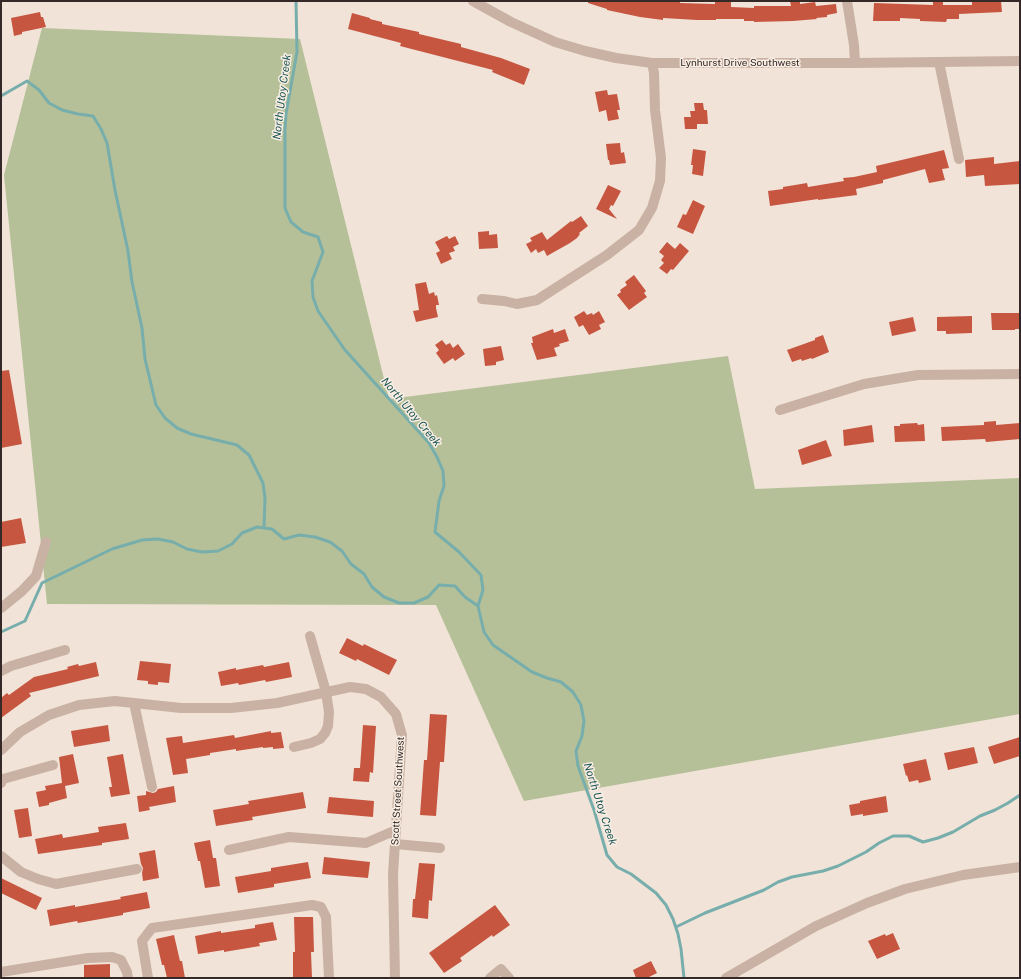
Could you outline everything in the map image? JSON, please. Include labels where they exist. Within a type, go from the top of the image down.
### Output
[{"type":"street","name":"Lynhurst Drive Southwest","points":[[473,1],[511,22],[555,42],[610,57],[652,63],[1020,61]]},
{"type":"street","points":[[847,1],[854,45],[855,63]]},
{"type":"street","points":[[939,62],[959,159]]},
{"type":"street","points":[[482,299],[504,300],[517,304],[537,300],[606,255],[639,230],[652,208],[660,181],[661,158],[655,110],[654,73],[652,63]]},
{"type":"street","points":[[780,410],[864,384],[918,375],[1020,374]]},
{"type":"street","points":[[1,608],[22,591],[36,576],[46,542]]},
{"type":"street","points":[[294,747],[320,739],[328,726],[329,712],[326,692],[310,636]]},
{"type":"street","points":[[1,671],[11,666],[65,650]]},
{"type":"street","name":"Scott Street Southwest","points":[[1,750],[20,732],[49,715],[79,705],[115,701],[181,708],[232,708],[277,703],[350,687],[366,689],[381,697],[396,714],[402,735],[394,874],[395,978]]},
{"type":"street","points":[[134,703],[152,787]]},
{"type":"street","points":[[1,783],[3,779],[53,765]]},
{"type":"street","points":[[229,850],[289,837],[366,843],[396,830]]},
{"type":"street","points":[[396,844],[440,848]]},
{"type":"street","points":[[1,856],[21,872],[56,884],[137,869]]},
{"type":"street","points":[[727,977],[816,926],[867,903],[905,889],[955,877],[1020,866]]},
{"type":"street","points":[[148,978],[142,941],[152,928],[312,905],[321,907],[326,917],[328,978]]},
{"type":"street","points":[[1,972],[88,958],[112,957],[121,960],[127,972],[128,978]]},
{"type":"street","points":[[490,978],[501,969],[509,978]]},
{"type":"green space","points":[[42,28],[300,39],[389,399],[728,356],[755,489],[1020,478],[1020,714],[524,801],[436,605],[47,604],[4,175]]},
{"type":"building","points":[[588,1],[680,1],[680,3],[715,4],[715,2],[731,2],[731,7],[754,8],[754,6],[791,6],[790,1],[800,1],[800,4],[815,2],[816,6],[836,4],[837,13],[827,15],[827,17],[816,18],[817,19],[793,21],[754,22],[744,21],[744,19],[697,20],[663,18],[663,20],[607,10],[588,3]]},
{"type":"building","points":[[933,1],[943,1],[943,5],[972,5],[972,1],[1001,1],[1002,12],[959,14],[959,19],[947,19],[946,22],[920,21],[920,19],[900,18],[900,21],[873,21],[874,3],[933,5]]},
{"type":"building","points":[[40,12],[46,27],[22,32],[22,34],[14,36],[11,18]]},
{"type":"building","points":[[352,13],[382,22],[382,24],[419,32],[419,34],[461,44],[461,47],[501,58],[530,69],[524,85],[492,72],[493,70],[400,46],[401,43],[348,29]]},
{"type":"building","points":[[607,90],[608,95],[617,94],[620,110],[617,110],[619,119],[608,121],[606,110],[599,112],[595,92]]},
{"type":"building","points":[[694,103],[703,103],[704,110],[707,110],[708,124],[697,124],[697,129],[685,129],[684,117],[691,117],[690,111],[695,111]]},
{"type":"building","points":[[620,143],[621,153],[624,152],[626,163],[610,165],[606,144]]},
{"type":"building","points":[[693,149],[706,151],[703,176],[692,174],[693,165],[691,165]]},
{"type":"building","points":[[944,150],[949,168],[942,169],[945,180],[929,183],[925,169],[883,180],[883,183],[856,189],[857,195],[770,206],[768,191],[807,183],[808,187],[844,181],[843,178],[877,172],[876,166]]},
{"type":"building","points":[[994,157],[994,164],[1020,161],[1020,184],[985,186],[984,175],[966,177],[965,160]]},
{"type":"building","points":[[608,185],[621,191],[613,206],[611,205],[609,209],[617,219],[596,209]]},
{"type":"building","points":[[693,200],[705,206],[693,234],[677,227],[683,214],[686,215]]},
{"type":"building","points":[[581,216],[588,226],[579,233],[580,234],[577,238],[547,256],[544,250],[538,253],[536,249],[531,253],[526,244],[532,241],[530,238],[542,232],[547,240],[571,221],[572,222]]},
{"type":"building","points":[[489,231],[489,235],[497,234],[498,248],[479,249],[478,232]]},
{"type":"building","points":[[447,236],[449,239],[455,236],[459,244],[453,247],[455,251],[449,253],[452,259],[441,264],[436,253],[440,251],[435,242]]},
{"type":"building","points":[[667,242],[675,249],[680,243],[689,251],[673,270],[671,269],[667,274],[659,268],[664,263],[661,260],[664,256],[659,252]]},
{"type":"building","points":[[634,275],[646,291],[644,293],[647,297],[629,310],[617,295],[621,292],[620,290],[627,285],[625,282]]},
{"type":"building","points":[[426,282],[429,294],[434,292],[435,296],[437,295],[439,305],[436,305],[436,308],[438,317],[416,322],[413,311],[419,310],[415,284]]},
{"type":"building","points":[[584,311],[587,315],[592,313],[593,315],[599,311],[605,322],[599,325],[601,329],[589,335],[583,325],[579,327],[574,317]]},
{"type":"building","points":[[991,313],[1020,313],[1020,329],[992,330]]},
{"type":"building","points":[[972,316],[972,333],[946,334],[946,331],[937,331],[937,317]]},
{"type":"building","points":[[913,317],[916,331],[892,336],[889,322]]},
{"type":"building","points":[[553,329],[554,333],[565,329],[569,341],[559,344],[560,346],[554,348],[557,356],[537,360],[531,343],[533,343],[532,337]]},
{"type":"building","points":[[823,335],[829,352],[812,359],[802,361],[801,359],[792,362],[787,350],[815,340],[815,338]]},
{"type":"building","points":[[442,340],[446,345],[450,343],[453,348],[458,344],[465,354],[455,361],[453,358],[444,364],[436,353],[439,350],[435,345]]},
{"type":"building","points":[[501,346],[504,360],[496,362],[496,365],[485,366],[483,349]]},
{"type":"building","points":[[9,370],[22,444],[1,448],[1,371]]},
{"type":"building","points":[[996,421],[996,425],[1020,423],[1020,439],[986,442],[985,439],[942,441],[941,427],[984,425],[984,422]]},
{"type":"building","points":[[917,423],[918,425],[924,424],[925,441],[895,442],[894,426],[900,426],[900,424]]},
{"type":"building","points":[[872,425],[874,442],[844,446],[843,430]]},
{"type":"building","points":[[826,440],[832,456],[802,465],[798,450]]},
{"type":"building","points":[[21,518],[26,543],[1,547],[1,522]]},
{"type":"building","points":[[347,638],[363,646],[364,644],[397,660],[389,675],[357,659],[356,661],[339,653]]},
{"type":"building","points":[[140,661],[171,664],[169,683],[158,682],[158,685],[148,684],[148,681],[137,680]]},
{"type":"building","points":[[96,662],[99,676],[29,693],[31,696],[1,718],[1,698],[7,693],[9,695],[34,677],[68,669],[67,667],[78,664],[79,666]]},
{"type":"building","points":[[289,662],[292,677],[266,682],[265,680],[239,685],[238,683],[221,686],[218,672],[263,665],[264,667]]},
{"type":"building","points":[[430,714],[447,715],[444,762],[440,762],[436,816],[420,815],[424,760],[427,760]]},
{"type":"building","points":[[108,725],[110,741],[74,747],[71,731]]},
{"type":"building","points":[[363,725],[376,726],[373,773],[370,772],[369,782],[353,781],[354,768],[360,768]]},
{"type":"building","points":[[271,731],[271,733],[281,732],[284,748],[273,749],[273,747],[263,747],[210,753],[210,755],[186,759],[188,773],[173,775],[166,738],[182,736],[183,743],[234,735],[235,738]]},
{"type":"building","points":[[1020,737],[1020,756],[994,764],[988,747]]},
{"type":"building","points":[[974,747],[978,763],[948,770],[944,753]]},
{"type":"building","points":[[73,754],[79,783],[65,786],[67,798],[39,807],[36,792],[46,790],[45,786],[62,783],[59,757]]},
{"type":"building","points":[[123,754],[130,794],[111,797],[109,787],[112,787],[107,757]]},
{"type":"building","points":[[926,759],[931,780],[919,783],[918,780],[909,782],[903,764]]},
{"type":"building","points":[[174,786],[176,802],[149,807],[150,810],[139,812],[137,796],[146,795],[146,791],[153,793],[158,789]]},
{"type":"building","points":[[303,792],[306,808],[252,817],[253,820],[216,826],[213,810],[249,804],[248,801]]},
{"type":"building","points":[[886,796],[888,812],[863,816],[863,814],[851,816],[849,805],[860,803],[860,801]]},
{"type":"building","points":[[329,797],[374,801],[373,817],[327,813]]},
{"type":"building","points":[[28,808],[32,836],[19,838],[14,810]]},
{"type":"building","points":[[126,823],[129,839],[102,843],[102,845],[38,854],[35,839],[62,834],[63,838],[99,832],[98,827]]},
{"type":"building","points":[[210,840],[213,858],[216,858],[220,886],[205,888],[200,861],[198,861],[194,843]]},
{"type":"building","points":[[155,850],[159,878],[143,881],[143,868],[139,853]]},
{"type":"building","points":[[324,857],[370,862],[368,878],[322,874]]},
{"type":"building","points":[[308,862],[311,878],[274,884],[274,887],[238,893],[235,877],[271,871],[271,868]]},
{"type":"building","points":[[419,863],[435,864],[432,901],[429,900],[428,919],[412,917],[413,899],[415,899]]},
{"type":"building","points":[[1,878],[42,898],[36,910],[1,893]]},
{"type":"building","points":[[147,892],[150,908],[123,913],[123,915],[78,923],[77,921],[50,926],[47,910],[121,899],[120,897]]},
{"type":"building","points":[[495,905],[510,925],[493,937],[492,935],[460,958],[462,961],[444,973],[429,953]]},
{"type":"building","points":[[294,917],[313,917],[314,952],[311,952],[312,978],[293,978],[293,952],[295,952]]},
{"type":"building","points":[[273,922],[277,940],[259,943],[260,946],[224,952],[224,950],[198,954],[195,936],[221,931],[221,933],[255,928],[255,925]]},
{"type":"building","points":[[893,933],[900,949],[877,959],[868,941],[885,934],[886,936]]},
{"type":"building","points":[[174,935],[180,961],[182,961],[185,978],[167,978],[164,965],[162,965],[156,939]]},
{"type":"building","points":[[651,961],[657,973],[647,978],[636,978],[633,970]]},
{"type":"building","points":[[110,964],[110,978],[84,978],[84,965]]},
{"type":"waterway","name":"North Utoy Creek","points":[[296,1],[297,52],[286,114],[285,129],[285,208],[291,222],[303,232],[318,237],[323,252],[312,281],[313,297],[318,311],[345,350],[429,443],[437,457],[443,471],[444,486],[439,501],[435,532],[459,552],[481,575],[483,590],[478,606],[484,632],[493,645],[532,672],[561,682],[573,692],[581,705],[584,721],[582,736],[576,751],[578,766],[594,810],[607,855],[617,867],[631,874],[656,893],[666,905],[678,934],[684,978]]},
{"type":"waterway","points":[[1,96],[27,81],[39,90],[49,103],[62,110],[93,116],[101,129],[107,143],[128,251],[132,282],[142,328],[145,359],[156,405],[165,418],[177,428],[191,434],[237,445],[249,455],[263,483],[265,498],[264,528]]},
{"type":"waterway","points":[[1,632],[25,621],[42,583],[112,549],[142,540],[158,539],[173,542],[187,549],[202,552],[218,551],[232,544],[242,533],[257,527],[272,529],[284,539],[299,535],[315,537],[330,542],[342,551],[351,564],[364,574],[372,587],[384,597],[399,603],[414,603],[428,597],[439,585],[455,586],[465,597],[478,606]]},
{"type":"waterway","points":[[676,927],[705,913],[764,890],[778,882],[792,877],[823,871],[838,866],[893,836],[909,836],[923,842],[938,838],[953,832],[980,816],[995,810],[1020,795]]}]
